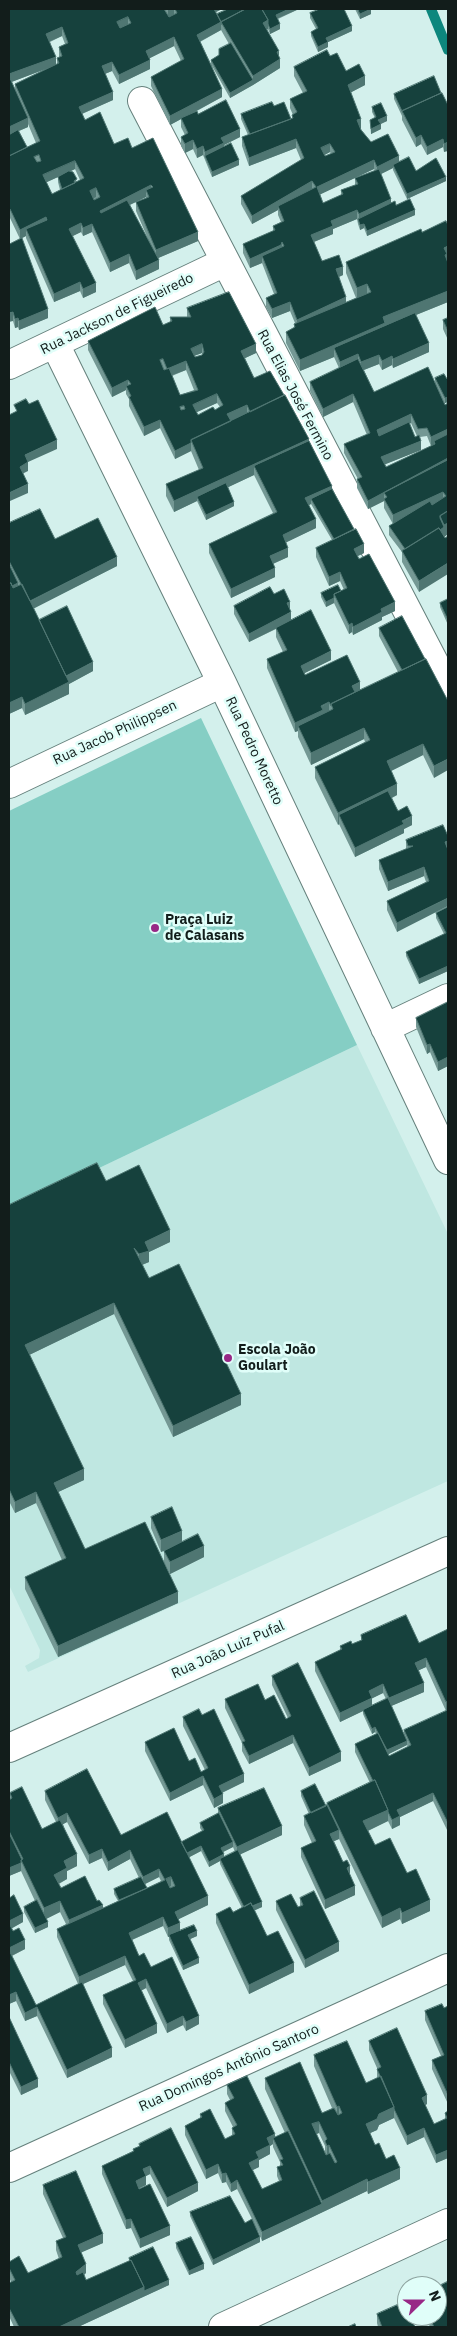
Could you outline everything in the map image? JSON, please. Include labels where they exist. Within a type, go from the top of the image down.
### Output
[{"type":"street","name":"Rua Elias José Fermino","points":[[142,101],[448,689]]},
{"type":"street","points":[[160,135],[186,122]]},
{"type":"street","name":"Rua Jackson de Figueiredo","points":[[9,365],[225,262]]},
{"type":"street","name":"Rua Pedro Moretto","points":[[55,344],[222,683],[448,1160]]},
{"type":"street","name":"Rua Jacob Philippsen","points":[[9,784],[222,683]]},
{"type":"street","points":[[385,1028],[448,998]]},
{"type":"street","name":"Rua João Luiz Pufal","points":[[9,1748],[448,1551]]},
{"type":"street","name":"Rua Domingos Antônio Santoro","points":[[9,2168],[448,1968]]},
{"type":"street","points":[[223,2327],[448,2223]]},
{"type":"shaded area","name":"Escola João Goulart","points":[[357,1045],[448,1234],[448,1481],[28,1672],[25,1666],[39,1658],[40,1650],[9,1585],[9,1211]]},
{"type":"green space","name":"Praça Luiz de Calasans","points":[[201,718],[357,1045],[9,1211],[9,811]]},
{"type":"building","points":[[9,9],[164,9],[169,17],[177,13],[175,9],[214,9],[221,22],[197,35],[222,89],[170,116],[151,77],[184,59],[174,37],[146,51],[150,60],[119,75],[112,62],[102,66],[113,92],[79,107],[85,120],[100,112],[114,144],[128,138],[132,148],[153,138],[198,232],[156,250],[136,202],[149,197],[146,190],[153,187],[151,185],[100,211],[101,213],[127,200],[159,260],[136,271],[129,254],[110,263],[92,224],[83,228],[81,223],[69,229],[96,283],[83,289],[80,282],[54,294],[26,229],[47,220],[46,217],[20,230],[9,210],[9,156],[40,141],[15,84],[59,63],[57,58],[62,56],[59,47],[68,43],[62,27],[46,34],[56,57],[9,74]],"holes":[[[128,17],[131,23],[120,28],[117,22]],[[39,155],[41,161],[37,162],[34,157]],[[75,161],[84,178],[52,194],[43,175]],[[96,188],[100,197],[94,200],[90,191]]]},
{"type":"building","points":[[228,9],[243,10],[221,22],[217,14]]},
{"type":"building","points":[[246,9],[262,9],[268,20],[263,23],[279,51],[277,52],[280,59],[253,76],[221,22]]},
{"type":"building","points":[[262,9],[289,9],[276,15],[280,24],[270,29]]},
{"type":"building","points":[[320,9],[344,9],[352,26],[326,38],[328,42],[318,47],[311,32],[318,28],[310,13]]},
{"type":"building","points":[[358,9],[371,9],[360,14]]},
{"type":"building","points":[[231,43],[253,80],[230,93],[211,60],[219,55],[219,49]]},
{"type":"building","points":[[327,50],[330,56],[337,53],[346,71],[359,64],[365,76],[348,85],[361,119],[357,120],[361,130],[371,142],[388,134],[399,156],[377,167],[374,160],[317,187],[323,203],[343,194],[341,190],[358,184],[355,178],[379,169],[391,199],[359,214],[357,210],[331,221],[333,226],[311,235],[322,261],[339,255],[343,267],[336,269],[346,297],[297,320],[290,302],[272,309],[266,298],[277,293],[262,256],[284,246],[282,242],[281,245],[250,259],[243,244],[275,230],[273,226],[284,221],[278,206],[316,187],[312,181],[252,216],[241,196],[304,158],[296,139],[249,158],[242,137],[293,118],[292,115],[297,112],[290,99],[307,91],[294,67]],"holes":[[[330,144],[335,152],[325,156],[321,148]]]},
{"type":"building","points":[[9,76],[28,118],[9,127]]},
{"type":"building","points":[[434,76],[441,93],[402,111],[394,94]]},
{"type":"building","points":[[442,93],[448,105],[448,142],[444,144],[443,139],[427,147],[421,135],[416,138],[402,111]]},
{"type":"building","points":[[226,100],[240,129],[221,138],[224,143],[205,152],[203,146],[197,149],[193,140],[185,144],[181,137],[188,133],[181,118],[197,111],[198,114]]},
{"type":"building","points":[[272,102],[274,106],[284,102],[291,119],[250,134],[241,114]]},
{"type":"building","points":[[381,103],[387,116],[378,120],[381,124],[371,129],[370,120],[376,117],[372,107]]},
{"type":"building","points":[[18,130],[27,147],[9,156],[9,135]]},
{"type":"building","points":[[231,143],[239,160],[212,172],[205,156]]},
{"type":"building","points":[[409,157],[416,171],[436,158],[446,177],[407,194],[393,165]]},
{"type":"building","points":[[69,171],[73,172],[77,179],[74,181],[75,183],[62,189],[58,177]]},
{"type":"building","points":[[410,199],[415,210],[367,231],[364,224],[360,225],[358,219],[395,201],[396,205]]},
{"type":"building","points":[[446,221],[448,225],[448,246],[444,248],[448,263],[448,291],[383,317],[385,323],[300,360],[286,332],[295,327],[294,324],[371,292],[367,284],[357,288],[346,262],[421,229],[422,232]]},
{"type":"building","points":[[22,238],[48,309],[19,321],[18,318],[15,319],[13,312],[9,313],[9,244]]},
{"type":"building","points":[[229,292],[256,344],[241,351],[254,378],[270,371],[284,395],[250,412],[247,405],[227,414],[231,421],[191,440],[191,443],[175,451],[160,420],[144,427],[129,397],[131,396],[126,386],[131,384],[128,380],[112,388],[88,341],[155,307],[163,325],[172,321],[170,317],[191,317],[187,308]],"holes":[[[202,344],[204,352],[202,355],[195,357],[191,349]],[[163,359],[167,369],[164,370],[160,360]],[[186,361],[198,390],[180,395],[169,368]],[[217,394],[223,405],[215,410],[213,407],[198,415],[193,405]]]},
{"type":"building","points":[[415,313],[429,343],[393,359],[392,356],[382,361],[379,355],[361,362],[358,354],[340,362],[334,348]]},
{"type":"building","points":[[448,318],[448,331],[443,320]]},
{"type":"building","points":[[358,359],[374,392],[428,367],[445,405],[448,403],[448,429],[431,437],[427,428],[418,429],[411,414],[377,430],[379,436],[409,422],[415,437],[419,435],[421,441],[381,457],[386,467],[435,444],[434,441],[448,434],[448,458],[368,501],[357,479],[362,477],[344,444],[370,433],[356,400],[353,394],[323,409],[310,382]]},
{"type":"building","points":[[444,374],[448,379],[448,397],[445,398],[435,378]]},
{"type":"building","points":[[285,395],[309,439],[174,501],[166,484],[203,468],[191,440]]},
{"type":"building","points":[[26,399],[29,404],[38,400],[57,440],[25,455],[28,462],[20,467],[28,484],[9,493],[9,415],[17,411],[14,405]]},
{"type":"building","points":[[309,441],[332,486],[305,498],[316,519],[283,535],[288,548],[270,556],[275,568],[231,589],[209,544],[277,512],[254,466]]},
{"type":"building","points":[[448,460],[448,511],[440,516],[444,527],[440,530],[439,528],[405,549],[389,526],[430,501],[432,505],[446,496],[443,492],[393,515],[384,499],[387,497],[384,493]]},
{"type":"building","points":[[226,483],[234,502],[206,515],[197,497]]},
{"type":"building","points":[[332,489],[354,529],[334,539],[311,499]]},
{"type":"building","points":[[40,509],[55,539],[98,518],[117,557],[30,601],[9,561],[9,523]]},
{"type":"building","points":[[448,511],[448,523],[444,525],[440,516]]},
{"type":"building","points":[[439,528],[445,538],[448,536],[448,563],[419,581],[402,551]]},
{"type":"building","points":[[356,529],[364,544],[354,549],[359,559],[369,554],[395,602],[381,609],[382,612],[353,627],[352,623],[349,625],[334,594],[347,588],[340,572],[329,577],[316,548]]},
{"type":"building","points":[[9,564],[18,583],[12,586],[11,583],[9,584]]},
{"type":"building","points":[[11,583],[13,588],[22,584],[69,682],[25,704],[22,697],[9,703],[9,584]]},
{"type":"building","points":[[338,585],[341,591],[334,594],[334,598],[326,602],[321,593]]},
{"type":"building","points":[[270,587],[274,594],[284,589],[290,602],[287,603],[291,612],[249,634],[234,606]]},
{"type":"building","points":[[448,599],[448,620],[440,603]]},
{"type":"building","points":[[67,606],[93,662],[66,676],[39,620]]},
{"type":"building","points":[[311,610],[331,651],[301,666],[305,675],[347,655],[360,682],[352,686],[355,692],[331,704],[331,706],[329,702],[321,706],[323,710],[295,723],[267,659],[287,650],[276,628]]},
{"type":"building","points":[[402,616],[425,659],[402,670],[379,628]]},
{"type":"building","points":[[426,659],[448,701],[448,759],[434,766],[423,744],[387,761],[397,784],[338,813],[315,767],[370,740],[364,728],[311,753],[298,726],[333,709],[331,704]]},
{"type":"building","points":[[388,791],[398,811],[407,806],[412,816],[402,821],[404,824],[355,848],[339,815]]},
{"type":"building","points":[[443,825],[448,836],[448,841],[445,842],[448,850],[448,898],[397,923],[387,901],[429,881],[424,867],[388,882],[379,860],[413,846],[408,846],[406,840]]},
{"type":"building","points":[[448,907],[448,966],[419,979],[406,952],[446,933],[436,913]]},
{"type":"building","points":[[448,1002],[448,1057],[438,1062],[430,1044],[427,1045],[416,1018]]},
{"type":"building","points":[[97,1163],[106,1181],[139,1165],[170,1230],[145,1242],[149,1251],[139,1254],[134,1248],[149,1278],[179,1264],[241,1394],[173,1426],[114,1303],[25,1345],[84,1469],[54,1483],[85,1549],[145,1522],[178,1592],[58,1646],[25,1577],[66,1558],[36,1492],[15,1502],[9,1489],[9,1205]]},
{"type":"building","points":[[172,1507],[182,1531],[161,1540],[151,1517]]},
{"type":"building","points":[[198,1534],[204,1546],[170,1562],[164,1551]]},
{"type":"building","points":[[406,1615],[419,1643],[448,1629],[448,1701],[446,1702],[426,1658],[415,1663],[424,1683],[389,1698],[383,1684],[369,1691],[372,1698],[340,1713],[315,1662],[342,1649],[340,1646],[351,1641],[352,1644],[362,1640],[361,1635]]},
{"type":"building","points":[[298,1663],[341,1752],[309,1768],[293,1735],[249,1756],[242,1742],[245,1741],[225,1699],[258,1684],[265,1700],[274,1695],[286,1719],[291,1716],[272,1676]]},
{"type":"building","points":[[388,1698],[407,1741],[387,1750],[375,1727],[372,1729],[363,1710]]},
{"type":"building","points":[[199,1709],[202,1715],[214,1709],[244,1774],[219,1786],[223,1794],[214,1799],[203,1776],[170,1793],[145,1742],[174,1728],[189,1761],[195,1758],[201,1772],[208,1768],[183,1717]]},
{"type":"building","points":[[448,1710],[448,1823],[433,1793],[397,1810],[400,1816],[392,1820],[375,1780],[373,1781],[355,1744],[378,1733],[389,1756],[411,1745],[404,1730]]},
{"type":"building","points":[[87,1769],[121,1835],[167,1812],[208,1896],[175,1912],[180,1923],[168,1928],[163,1917],[129,1933],[139,1956],[144,1953],[151,1967],[172,1957],[199,2016],[186,2022],[183,2016],[167,2024],[146,1979],[138,1983],[157,2024],[125,2040],[103,1995],[136,1980],[125,1956],[79,1977],[57,1929],[165,1880],[159,1869],[143,1877],[130,1850],[108,1862],[102,1849],[89,1855],[67,1813],[58,1818],[45,1791]],"holes":[[[171,1877],[175,1886],[170,1888],[166,1879]]]},
{"type":"building","points":[[375,1780],[388,1810],[363,1821],[375,1845],[390,1838],[407,1873],[416,1869],[430,1900],[402,1913],[400,1908],[382,1917],[327,1803]]},
{"type":"building","points":[[315,1784],[326,1806],[311,1813],[301,1791]]},
{"type":"building","points":[[22,1787],[42,1829],[60,1820],[77,1854],[64,1861],[67,1868],[54,1875],[61,1888],[85,1876],[97,1901],[99,1900],[103,1905],[69,1920],[60,1901],[44,1908],[9,1831],[9,1800],[12,1798],[10,1793]]},
{"type":"building","points":[[264,1788],[282,1826],[237,1847],[218,1808]]},
{"type":"building","points":[[327,1805],[339,1830],[330,1834],[343,1862],[347,1860],[350,1866],[347,1868],[355,1886],[325,1900],[301,1848],[316,1841],[304,1816]]},
{"type":"building","points":[[219,1813],[233,1842],[221,1848],[224,1854],[209,1862],[201,1846],[187,1853],[181,1842],[204,1830],[200,1823]]},
{"type":"building","points":[[9,1833],[22,1860],[21,1863],[9,1868]]},
{"type":"building","points":[[238,1850],[262,1902],[252,1906],[251,1903],[244,1907],[220,1859]]},
{"type":"building","points":[[141,1877],[147,1888],[119,1900],[114,1889]]},
{"type":"building","points":[[314,1891],[339,1942],[305,1960],[276,1901],[291,1894],[298,1907],[303,1905],[300,1898]]},
{"type":"building","points":[[14,1895],[23,1914],[9,1921],[9,1898]]},
{"type":"building","points":[[37,1900],[48,1922],[35,1928],[24,1907]]},
{"type":"building","points":[[251,1903],[267,1936],[278,1931],[294,1963],[249,1985],[216,1914],[230,1907],[233,1912]]},
{"type":"building","points":[[9,1923],[13,1931],[19,1928],[25,1940],[9,1948]]},
{"type":"building","points":[[194,1925],[197,1931],[188,1935],[199,1958],[183,1966],[169,1935]]},
{"type":"building","points":[[9,1950],[36,2005],[82,1982],[112,2048],[67,2070],[37,2007],[25,2013],[16,1992],[9,1995]]},
{"type":"building","points":[[442,2004],[444,2008],[448,2006],[448,2095],[432,2060],[444,2055],[425,2011]]},
{"type":"building","points":[[9,2017],[38,2079],[21,2087],[9,2062]]},
{"type":"building","points":[[397,2028],[427,2095],[422,2098],[434,2124],[447,2118],[445,2113],[448,2111],[448,2150],[436,2155],[424,2128],[407,2136],[377,2069],[381,2067],[369,2041]]},
{"type":"building","points":[[347,2041],[366,2083],[381,2076],[394,2107],[379,2114],[377,2119],[366,2124],[375,2145],[379,2143],[386,2159],[394,2155],[400,2168],[368,2182],[367,2179],[322,2201],[265,2078],[300,2062],[322,2113],[334,2108],[338,2115],[342,2113],[339,2106],[337,2107],[314,2055]],"holes":[[[319,2122],[327,2139],[325,2141],[337,2162],[335,2163],[330,2153],[326,2155],[312,2124]]]},
{"type":"building","points":[[247,2076],[275,2134],[267,2138],[270,2145],[256,2152],[259,2158],[249,2163],[262,2189],[282,2180],[277,2167],[283,2165],[280,2160],[283,2159],[273,2138],[288,2131],[322,2204],[262,2232],[237,2180],[231,2184],[226,2173],[222,2174],[218,2164],[206,2170],[185,2126],[202,2117],[200,2114],[210,2109],[225,2139],[235,2134],[232,2128],[237,2125],[225,2103],[234,2098],[227,2085]]},
{"type":"building","points":[[171,2128],[198,2183],[167,2198],[150,2166],[143,2169],[146,2176],[136,2181],[139,2189],[150,2184],[170,2226],[140,2239],[131,2219],[126,2220],[102,2166],[134,2151],[133,2149],[140,2146],[139,2144]]},
{"type":"building","points":[[76,2171],[103,2234],[78,2245],[86,2264],[76,2272],[77,2275],[83,2272],[86,2280],[131,2260],[144,2287],[59,2327],[19,2327],[9,2308],[9,2283],[15,2280],[9,2268],[9,2262],[19,2256],[28,2273],[62,2257],[56,2241],[66,2237],[43,2185]]},
{"type":"building","points":[[230,2196],[245,2223],[252,2219],[260,2237],[213,2260],[190,2212]]},
{"type":"building","points":[[191,2237],[204,2264],[189,2271],[176,2243]]},
{"type":"building","points":[[153,2247],[169,2280],[144,2291],[144,2287],[129,2258]]},
{"type":"building","points":[[447,2282],[448,2327],[434,2327],[447,2326]]},
{"type":"building","points":[[397,2305],[397,2326],[415,2327],[382,2327],[377,2314]]},
{"type":"waterway","points":[[431,9],[448,50]]},
{"type":"place","name":"Praça Luiz de Calasans","points":[[155,928]]},
{"type":"place","name":"Escola João Goulart","points":[[228,1358]]}]
